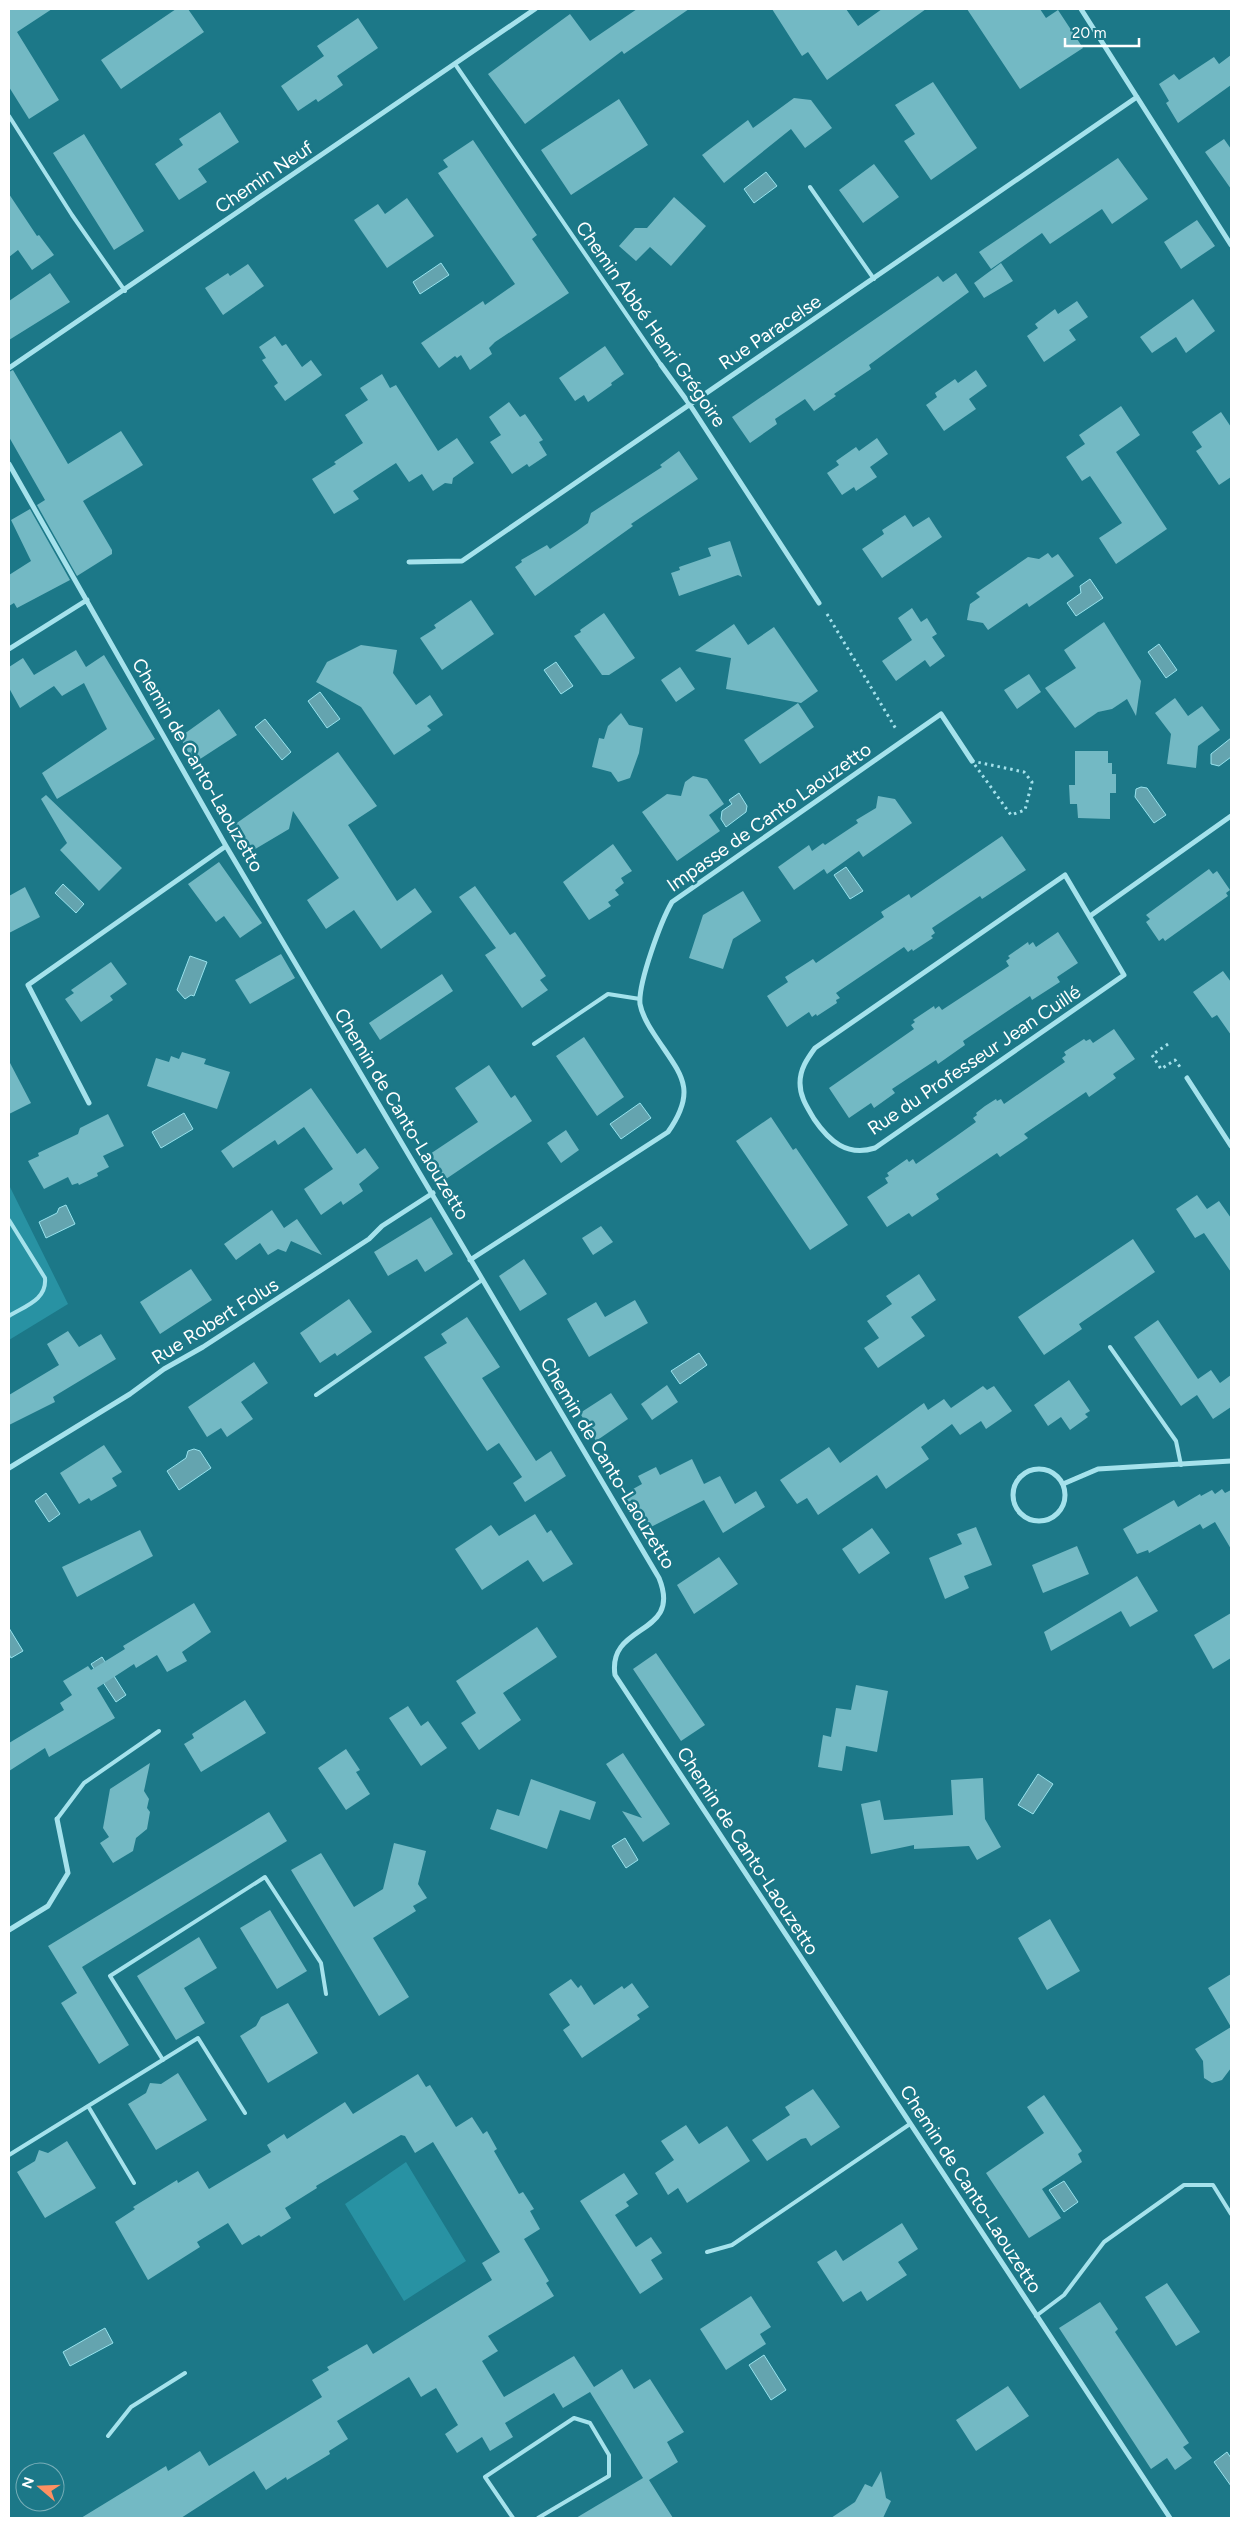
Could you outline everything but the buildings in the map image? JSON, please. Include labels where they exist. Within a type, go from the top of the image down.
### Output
[{"type":"street","name":"Chemin Neuf","points":[[9,368],[125,291],[535,9]]},
{"type":"street","points":[[1081,9],[1231,246]]},
{"type":"street","name":"Rue Paracelse","points":[[409,562],[462,561],[1137,97]]},
{"type":"street","name":"Chemin Abbé Henri Grégoire","points":[[661,365],[690,405],[819,603]]},
{"type":"street","name":"Chemin de Canto-Laouzetto","points":[[9,464],[226,846],[659,1578],[665,1593],[663,1608],[655,1620],[623,1644],[617,1652],[613,1663],[615,1675],[1170,2518]]},
{"type":"street","points":[[9,648],[87,600]]},
{"type":"street","name":"Impasse de Canto Laouzetto","points":[[470,1260],[668,1132],[680,1115],[685,1095],[682,1076],[645,1020],[640,998],[641,986],[664,916],[672,902],[942,714],[972,761]]},
{"type":"street","points":[[1090,916],[1231,816]]},
{"type":"street","points":[[89,1103],[28,985],[226,846]]},
{"type":"street","name":"Rue du Professeur Jean Cuillé","points":[[1065,875],[1090,916],[1124,975],[875,1148],[864,1151],[852,1151],[838,1146],[824,1134],[803,1102],[800,1083],[804,1064],[815,1048],[1065,875]]},
{"type":"street","points":[[1187,1078],[1231,1146]]},
{"type":"street","name":"Rue Robert Folus","points":[[9,1468],[130,1394],[164,1369],[204,1347],[369,1239],[382,1226],[433,1194]]},
{"type":"street","points":[[1062,1484],[1098,1469],[1231,1461]]},
{"type":"street","points":[[1038,1468],[1048,1470],[1057,1475],[1062,1484],[1065,1494],[1063,1504],[1058,1513],[1049,1519],[1040,1521],[1029,1519],[1021,1514],[1015,1505],[1012,1496],[1014,1485],[1028,1471],[1038,1468]]},
{"type":"street","points":[[9,1930],[48,1906],[68,1873],[57,1819]]},
{"type":"lane","name":"Chemin Abbé Henri Grégoire","points":[[455,64],[661,365]]},
{"type":"lane","points":[[9,116],[72,215],[125,291]]},
{"type":"lane","points":[[810,187],[874,279]]},
{"type":"lane","points":[[534,1044],[608,994],[640,998]]},
{"type":"lane","points":[[9,1220],[45,1278],[46,1287],[42,1296],[9,1316]]},
{"type":"lane","points":[[316,1395],[482,1280]]},
{"type":"lane","points":[[1110,1347],[1176,1442],[1181,1465]]},
{"type":"lane","points":[[57,1819],[84,1783],[159,1731]]},
{"type":"lane","points":[[163,2060],[110,1976],[265,1877],[321,1963],[326,1994]]},
{"type":"lane","points":[[9,2155],[198,2038],[245,2113]]},
{"type":"lane","points":[[88,2106],[134,2183]]},
{"type":"lane","points":[[707,2252],[732,2245],[910,2124]]},
{"type":"lane","points":[[1036,2316],[1064,2295],[1104,2242],[1184,2185],[1213,2185],[1231,2214]]},
{"type":"lane","points":[[108,2436],[131,2407],[185,2372]]},
{"type":"lane","points":[[513,2518],[485,2477],[574,2418],[590,2423],[609,2455],[608,2476],[538,2518]]},
{"type":"path","points":[[819,603],[903,741]]},
{"type":"path","points":[[972,761],[1024,772],[1032,782],[1025,810],[1011,815],[972,761]]},
{"type":"path","points":[[1168,1044],[1152,1055],[1161,1069],[1175,1060],[1187,1078]]},
{"type":"shaded area","points":[[766,172],[777,186],[754,203],[744,189]]},
{"type":"shaded area","points":[[441,263],[449,275],[420,294],[413,282]]},
{"type":"shaded area","points":[[1090,579],[1103,598],[1076,616],[1067,603],[1081,593],[1080,586]]},
{"type":"shaded area","points":[[1159,644],[1177,670],[1166,678],[1148,652]]},
{"type":"shaded area","points":[[556,662],[573,686],[561,694],[544,670]]},
{"type":"shaded area","points":[[320,692],[340,719],[327,728],[308,701]]},
{"type":"shaded area","points":[[265,719],[291,752],[282,760],[255,727]]},
{"type":"shaded area","points":[[1231,738],[1231,757],[1219,766],[1211,764],[1211,754]]},
{"type":"shaded area","points":[[1141,787],[1147,788],[1166,815],[1154,823],[1135,797],[1136,789]]},
{"type":"shaded area","points":[[739,793],[747,806],[746,812],[726,827],[721,819],[722,811],[732,804],[729,800]]},
{"type":"shaded area","points":[[846,867],[863,891],[850,899],[834,875]]},
{"type":"shaded area","points":[[63,884],[84,904],[76,913],[55,893]]},
{"type":"shaded area","points":[[190,956],[207,962],[194,996],[191,995],[185,999],[177,990]]},
{"type":"shaded area","points":[[640,1103],[651,1118],[621,1139],[610,1124]]},
{"type":"shaded area","points":[[184,1113],[193,1129],[161,1148],[152,1132]]},
{"type":"shaded area","points":[[9,1185],[68,1304],[9,1340]]},
{"type":"shaded area","points":[[66,1205],[75,1224],[46,1238],[39,1222],[57,1213],[59,1208]]},
{"type":"shaded area","points":[[699,1353],[707,1365],[680,1384],[671,1371]]},
{"type":"shaded area","points":[[194,1449],[200,1451],[211,1468],[179,1490],[167,1471],[186,1458],[188,1451]]},
{"type":"shaded area","points":[[46,1493],[60,1514],[49,1522],[35,1501]]},
{"type":"shaded area","points":[[9,1628],[23,1651],[11,1658],[9,1654]]},
{"type":"shaded area","points":[[102,1657],[126,1695],[116,1702],[91,1664]]},
{"type":"shaded area","points":[[1038,1774],[1053,1784],[1033,1814],[1018,1805]]},
{"type":"shaded area","points":[[625,1838],[638,1860],[626,1868],[612,1846]]},
{"type":"shaded area","points":[[406,2162],[466,2261],[404,2301],[345,2204]]},
{"type":"shaded area","points":[[1064,2181],[1078,2202],[1064,2212],[1049,2190]]},
{"type":"shaded area","points":[[105,2328],[113,2343],[70,2366],[63,2352]]},
{"type":"shaded area","points":[[764,2355],[786,2390],[771,2400],[749,2365]]},
{"type":"shaded area","points":[[1227,2452],[1231,2458],[1231,2486],[1214,2462]]}]
